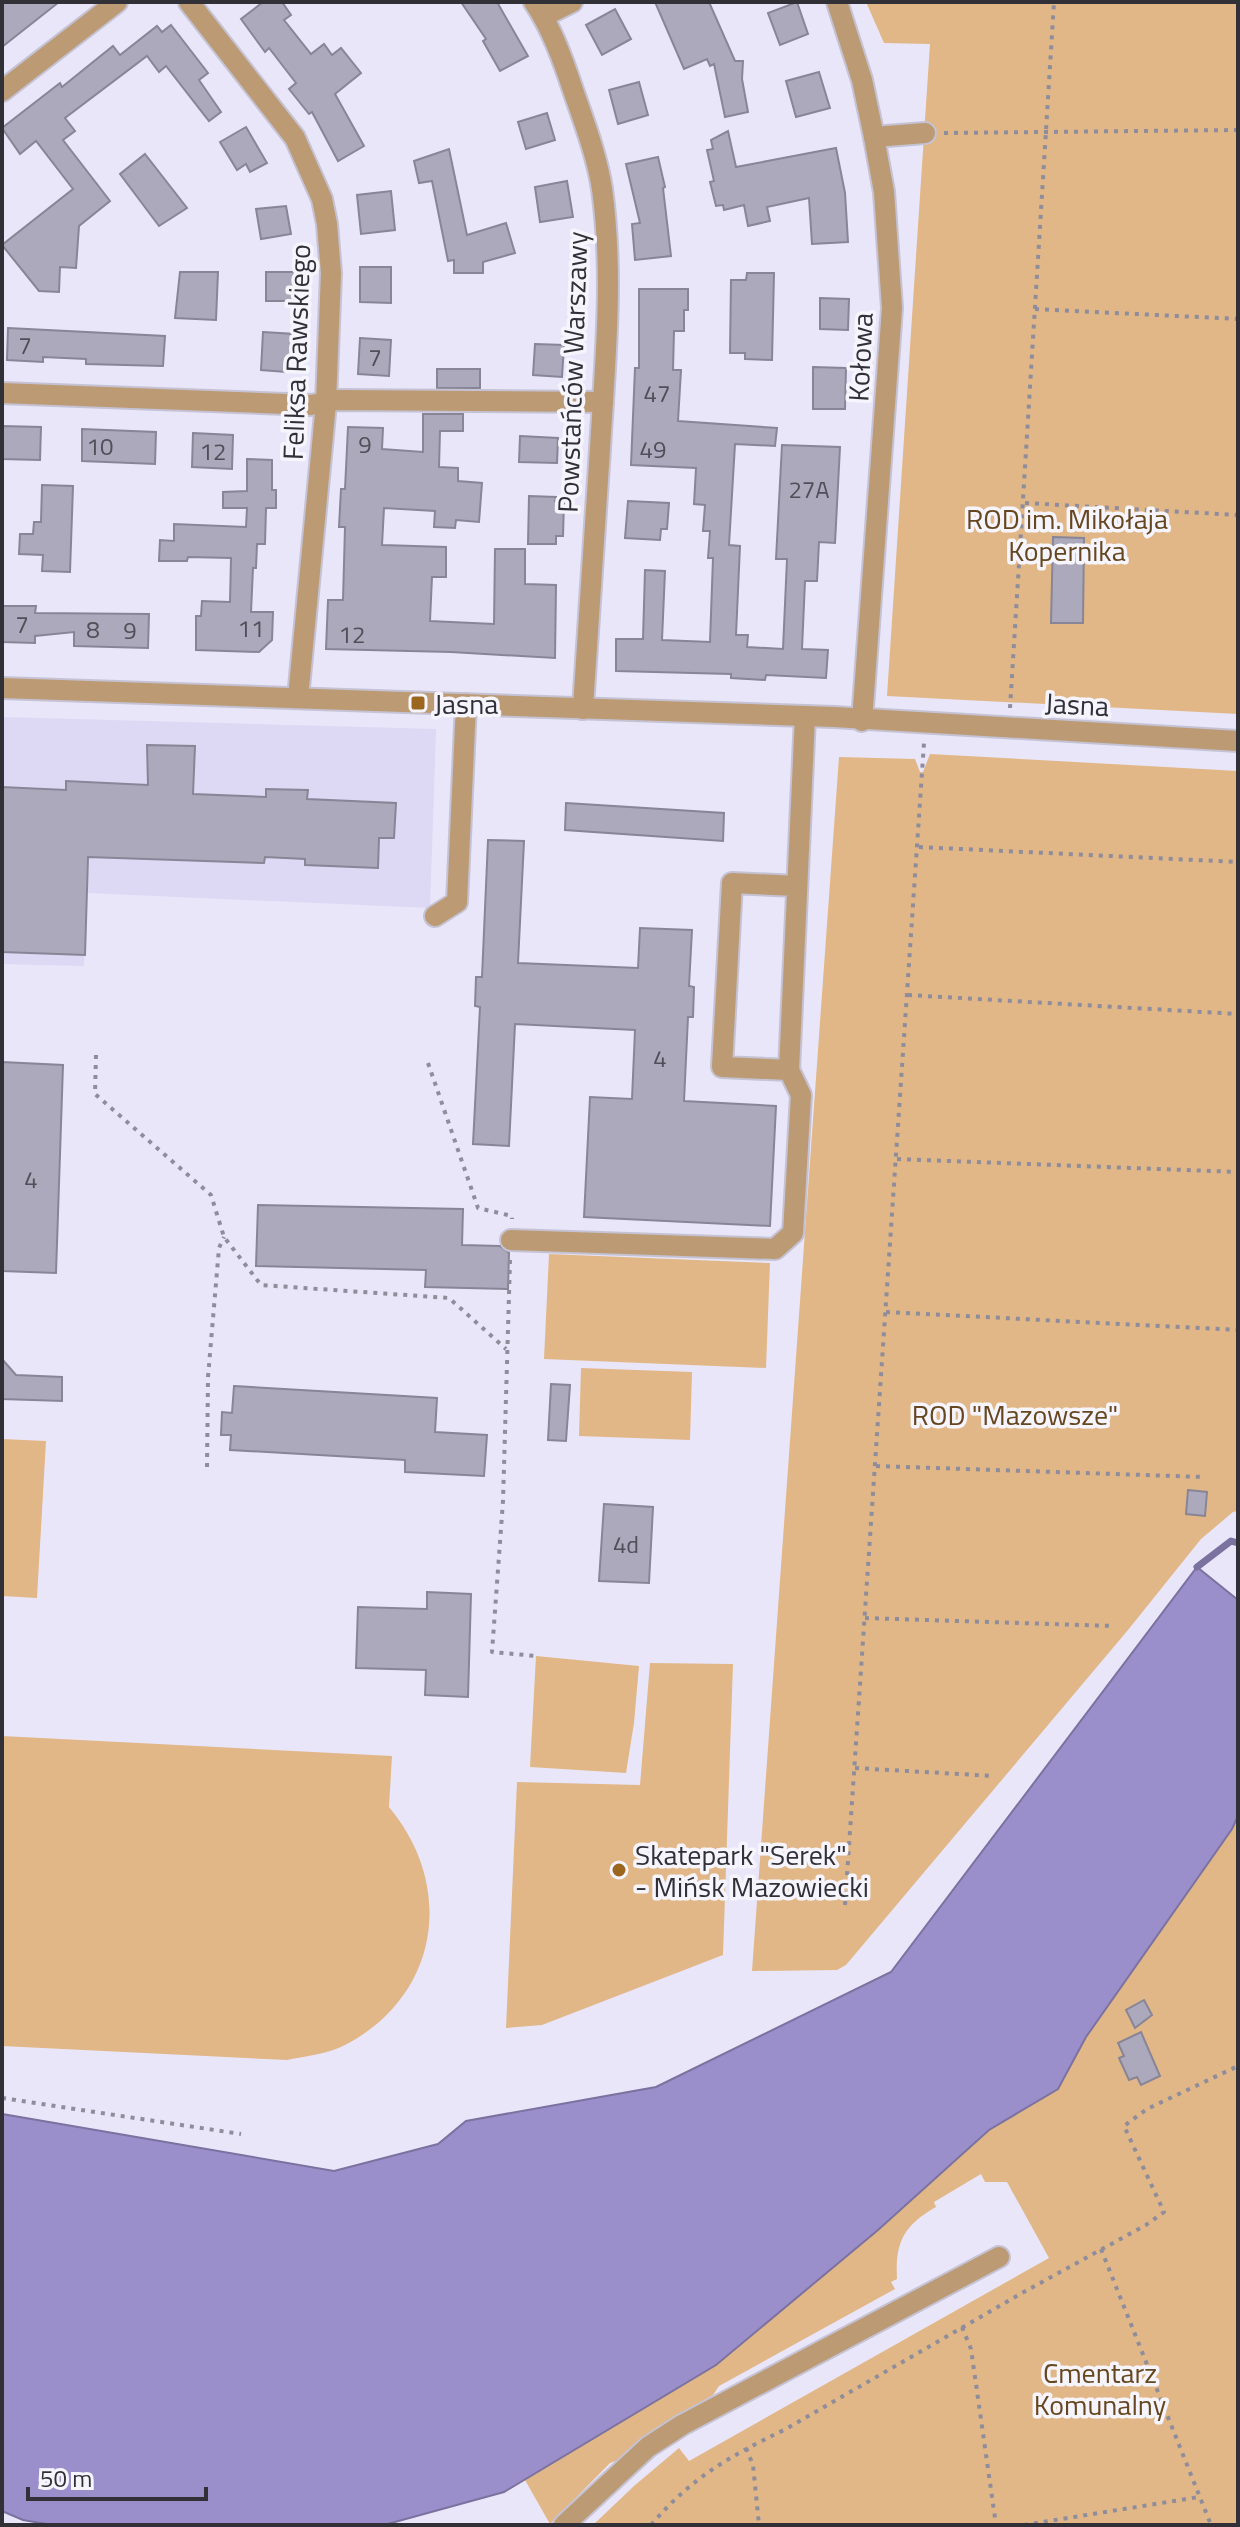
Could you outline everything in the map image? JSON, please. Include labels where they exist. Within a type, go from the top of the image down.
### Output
[{"type":"street","points":[[2,91],[117,2]]},
{"type":"street","name":"Feliksa Rawskiego","points":[[189,2],[295,138],[322,199],[331,248],[326,403],[298,698]]},
{"type":"street","points":[[539,9],[572,2]]},
{"type":"street","name":"Kołowa","points":[[837,2],[862,80],[884,192],[892,308],[862,721]]},
{"type":"street","name":"Powstańców Warszawy","points":[[539,9],[577,102],[601,185],[608,270],[603,402],[583,709]]},
{"type":"street","points":[[874,137],[925,133]]},
{"type":"street","points":[[2,393],[311,405],[338,400],[603,402]]},
{"type":"street","name":"Jasna","points":[[2,688],[805,716],[1238,741]]},
{"type":"street","points":[[435,916],[457,902],[466,704]]},
{"type":"street","points":[[511,1240],[775,1249],[793,1233],[801,1095],[789,1070],[805,716]]},
{"type":"street","points":[[789,1070],[722,1067],[732,883],[797,886]]},
{"type":"street","points":[[564,2525],[648,2447],[682,2425],[999,2257]]},
{"type":"path","points":[[1011,702],[1054,2]]},
{"type":"path","points":[[925,133],[1238,130]]},
{"type":"path","points":[[1035,309],[1238,319]]},
{"type":"path","points":[[1024,503],[1238,515]]},
{"type":"path","points":[[845,1905],[925,740]]},
{"type":"path","points":[[919,847],[1238,862]]},
{"type":"path","points":[[908,995],[1238,1014]]},
{"type":"path","points":[[96,1055],[95,1094],[211,1195],[224,1237],[261,1285],[449,1298],[506,1349]]},
{"type":"path","points":[[428,1063],[478,1208],[512,1216],[503,1501],[492,1652],[536,1656]]},
{"type":"path","points":[[897,1159],[1238,1172]]},
{"type":"path","points":[[207,1467],[208,1377],[219,1248],[224,1237]]},
{"type":"path","points":[[886,1312],[1238,1330]]},
{"type":"path","points":[[876,1466],[1204,1477]]},
{"type":"path","points":[[865,1618],[1113,1626]]},
{"type":"path","points":[[855,1768],[994,1776]]},
{"type":"path","points":[[651,2525],[690,2484],[746,2448],[786,2429],[1164,2212],[1124,2126],[1147,2109],[1238,2066]]},
{"type":"path","points":[[2,2098],[241,2134]]},
{"type":"path","points":[[1101,2249],[1211,2525]]},
{"type":"path","points":[[962,2327],[971,2349],[996,2525]]},
{"type":"path","points":[[746,2448],[753,2465],[759,2525]]},
{"type":"path","points":[[1024,2525],[1199,2497]]},
{"type":"shaded area","points":[[2,717],[436,729],[430,908],[87,893],[84,966],[2,964]]},
{"type":"shaded area","points":[[1197,1567],[1238,1600],[1238,1816],[1232,1829],[1086,2037],[1058,2089],[989,2130],[878,2230],[716,2365],[504,2492],[384,2525],[52,2525],[23,2520],[2,2511],[2,2114],[334,2171],[438,2144],[466,2121],[656,2087],[891,1972]]},
{"type":"green space","name":"ROD im. Mikołaja Kopernika","points":[[866,2],[1238,2],[1238,714],[887,696],[930,44],[884,43]]},
{"type":"green space","name":"ROD \"Mazowsze\"","points":[[930,754],[1238,771],[1238,1511],[1201,1539],[846,1965],[837,1970],[752,1971],[839,757],[915,759],[920,772],[923,772]]},
{"type":"green space","points":[[549,1254],[770,1263],[766,1368],[544,1359]]},
{"type":"green space","points":[[581,1368],[692,1372],[690,1440],[579,1436]]},
{"type":"green space","points":[[2,1439],[46,1441],[37,1598],[2,1596]]},
{"type":"green space","points":[[536,1656],[639,1666],[626,1773],[530,1767]]},
{"type":"green space","name":"Skatepark \"Serek\" - Mińsk Mazowiecki","points":[[650,1663],[733,1664],[723,1955],[542,2025],[506,2028],[517,1782],[640,1785]]},
{"type":"green space","points":[[2,1736],[392,1756],[389,1807],[410,1838],[423,1870],[429,1904],[428,1936],[419,1968],[402,1997],[378,2023],[347,2044],[287,2060],[2,2046]]},
{"type":"green space","name":"Cmentarz Komunalny","points":[[1238,1816],[1238,2525],[593,2525],[679,2448],[689,2461],[1049,2258],[1007,2182],[985,2182],[981,2174],[934,2202],[936,2207],[909,2228],[900,2245],[897,2279],[891,2282],[895,2289],[719,2386],[713,2395],[651,2431],[619,2460],[610,2463],[550,2524],[525,2480],[716,2365],[878,2230],[989,2130],[1037,2102],[1064,2079],[1086,2037],[1232,1829]]},
{"type":"building","points":[[2,2],[59,2],[2,47]]},
{"type":"building","points":[[263,2],[282,2],[291,15],[284,20],[311,54],[324,44],[332,55],[341,48],[361,73],[335,94],[364,146],[338,161],[312,112],[309,114],[289,89],[296,83],[269,48],[265,52],[241,19]]},
{"type":"building","points":[[461,2],[497,2],[528,56],[500,71],[483,41],[486,39]]},
{"type":"building","points":[[655,2],[709,2],[735,61],[743,61],[742,79],[748,112],[725,117],[714,64],[710,66],[707,59],[684,69]]},
{"type":"building","points":[[797,2],[808,34],[780,45],[768,13]]},
{"type":"building","points":[[615,9],[631,39],[602,55],[586,25]]},
{"type":"building","points":[[171,25],[208,73],[199,80],[221,112],[209,121],[166,66],[159,72],[147,56],[65,118],[75,131],[63,140],[110,201],[79,226],[76,268],[60,267],[59,292],[39,291],[2,245],[73,189],[36,141],[20,154],[2,128],[60,83],[62,87],[113,46],[120,55],[157,26],[162,32]]},
{"type":"building","points":[[819,72],[830,108],[796,117],[786,81]]},
{"type":"building","points":[[639,82],[648,115],[618,124],[609,90]]},
{"type":"building","points":[[547,113],[555,140],[526,149],[518,122]]},
{"type":"building","points":[[246,127],[267,163],[250,172],[246,164],[237,170],[220,142]]},
{"type":"building","points":[[728,131],[736,167],[836,148],[845,193],[848,242],[812,244],[809,198],[767,207],[770,221],[748,226],[744,205],[724,210],[723,205],[716,206],[707,150],[713,149],[711,140]]},
{"type":"building","points":[[449,149],[467,235],[506,223],[515,253],[483,262],[483,273],[454,273],[454,260],[448,261],[432,181],[419,183],[414,161]]},
{"type":"building","points":[[145,154],[187,208],[159,226],[120,174]]},
{"type":"building","points":[[658,157],[665,187],[671,256],[635,260],[632,224],[640,223],[626,164]]},
{"type":"building","points":[[567,181],[573,217],[540,222],[535,187]]},
{"type":"building","points":[[391,191],[395,230],[361,234],[357,195]]},
{"type":"building","points":[[286,206],[291,234],[261,239],[256,209]]},
{"type":"building","points":[[360,267],[391,267],[391,303],[360,302]]},
{"type":"building","points":[[180,272],[218,272],[216,320],[175,318]]},
{"type":"building","points":[[266,272],[296,272],[296,301],[266,301]]},
{"type":"building","points":[[747,273],[774,273],[772,360],[745,359],[745,353],[730,353],[731,280],[746,280]]},
{"type":"building","points":[[639,289],[688,289],[684,331],[674,331],[673,370],[681,370],[678,421],[777,428],[775,446],[735,444],[729,545],[740,546],[736,635],[748,635],[747,647],[783,649],[787,559],[776,559],[782,445],[840,447],[835,543],[819,542],[817,581],[805,581],[802,649],[828,650],[826,678],[766,675],[765,680],[731,678],[731,674],[616,671],[616,639],[643,639],[645,570],[665,571],[662,640],[710,642],[713,558],[708,558],[710,531],[703,531],[705,505],[694,504],[696,468],[631,465],[635,368],[639,368]]},
{"type":"building","points":[[820,298],[849,299],[848,330],[820,329]]},
{"type":"building","points":[[8,328],[165,336],[163,366],[86,364],[86,359],[43,357],[43,362],[7,360]]},
{"type":"building","points":[[263,332],[295,334],[294,357],[288,356],[286,372],[261,370]]},
{"type":"building","points":[[360,338],[391,340],[389,376],[358,374]]},
{"type":"building","points":[[535,344],[564,345],[562,377],[533,375]]},
{"type":"building","points":[[813,367],[846,368],[845,409],[813,409]]},
{"type":"building","points":[[437,369],[480,369],[480,388],[437,388]]},
{"type":"building","points":[[423,414],[463,414],[463,431],[440,431],[439,467],[458,468],[458,481],[482,483],[479,522],[456,520],[455,528],[434,527],[435,511],[384,508],[382,545],[446,547],[446,577],[432,577],[430,621],[494,624],[495,549],[525,549],[525,584],[556,585],[555,658],[326,649],[328,600],[343,600],[345,527],[339,527],[341,489],[345,489],[348,427],[383,428],[382,449],[423,452]]},
{"type":"building","points":[[2,426],[41,427],[40,460],[2,459]]},
{"type":"building","points":[[82,429],[156,432],[155,464],[82,461]]},
{"type":"building","points":[[193,433],[233,435],[232,469],[192,467]]},
{"type":"building","points":[[520,436],[558,438],[557,463],[519,462]]},
{"type":"building","points":[[247,459],[272,460],[272,490],[276,490],[276,508],[266,508],[265,544],[257,544],[251,612],[273,612],[272,640],[259,652],[196,650],[196,616],[201,616],[202,601],[230,602],[231,558],[188,557],[187,561],[159,561],[160,540],[174,541],[174,524],[246,527],[247,508],[223,508],[223,492],[247,491]]},
{"type":"building","points":[[42,485],[73,486],[70,572],[42,571],[43,555],[19,554],[20,534],[33,534],[34,522],[41,522]]},
{"type":"building","points":[[529,496],[556,497],[555,501],[564,501],[563,536],[556,536],[556,544],[528,544]]},
{"type":"building","points":[[628,501],[669,503],[667,529],[661,529],[660,540],[625,538]]},
{"type":"building","points":[[1053,537],[1084,538],[1083,623],[1051,623]]},
{"type":"building","points":[[2,606],[36,606],[35,613],[149,614],[148,648],[74,646],[74,632],[35,636],[35,643],[2,642]]},
{"type":"building","points":[[147,745],[195,746],[193,794],[266,797],[266,789],[308,790],[307,799],[396,803],[394,838],[379,838],[378,868],[305,865],[305,859],[265,857],[264,863],[88,857],[85,955],[2,952],[2,787],[66,790],[66,781],[148,785]]},
{"type":"building","points":[[566,803],[724,813],[723,841],[565,830]]},
{"type":"building","points":[[488,840],[524,841],[518,963],[638,968],[640,928],[692,930],[689,986],[694,987],[693,1017],[688,1017],[684,1101],[776,1106],[770,1226],[584,1217],[590,1097],[632,1099],[635,1030],[515,1024],[509,1146],[473,1144],[480,1007],[475,1006],[476,977],[482,977]]},
{"type":"building","points":[[2,1062],[63,1065],[56,1273],[2,1271]]},
{"type":"building","points":[[258,1205],[463,1209],[462,1245],[500,1246],[509,1253],[508,1289],[425,1287],[426,1270],[256,1266]]},
{"type":"building","points":[[2,1359],[16,1375],[62,1377],[62,1401],[2,1399]]},
{"type":"building","points":[[551,1384],[570,1385],[566,1441],[548,1440]]},
{"type":"building","points":[[234,1386],[437,1398],[435,1432],[487,1435],[484,1476],[405,1472],[405,1460],[230,1450],[231,1435],[221,1435],[222,1412],[232,1413]]},
{"type":"building","points":[[1188,1490],[1207,1492],[1205,1516],[1186,1514]]},
{"type":"building","points":[[604,1504],[653,1507],[649,1583],[599,1581]]},
{"type":"building","points":[[427,1592],[471,1594],[468,1697],[425,1695],[426,1670],[356,1668],[358,1607],[427,1609]]},
{"type":"building","points":[[1144,2000],[1152,2015],[1135,2028],[1126,2010]]},
{"type":"building","points":[[1141,2032],[1160,2076],[1141,2085],[1137,2077],[1129,2080],[1119,2058],[1124,2056],[1118,2043]]},
{"type":"waterway","points":[[1197,1567],[1231,1541],[1238,1543]]},
{"type":"place","name":"Jasna","points":[[418,703]]},
{"type":"place","name":"Skatepark \"Serek\" - Mińsk Mazowiecki","points":[[619,1870]]}]
